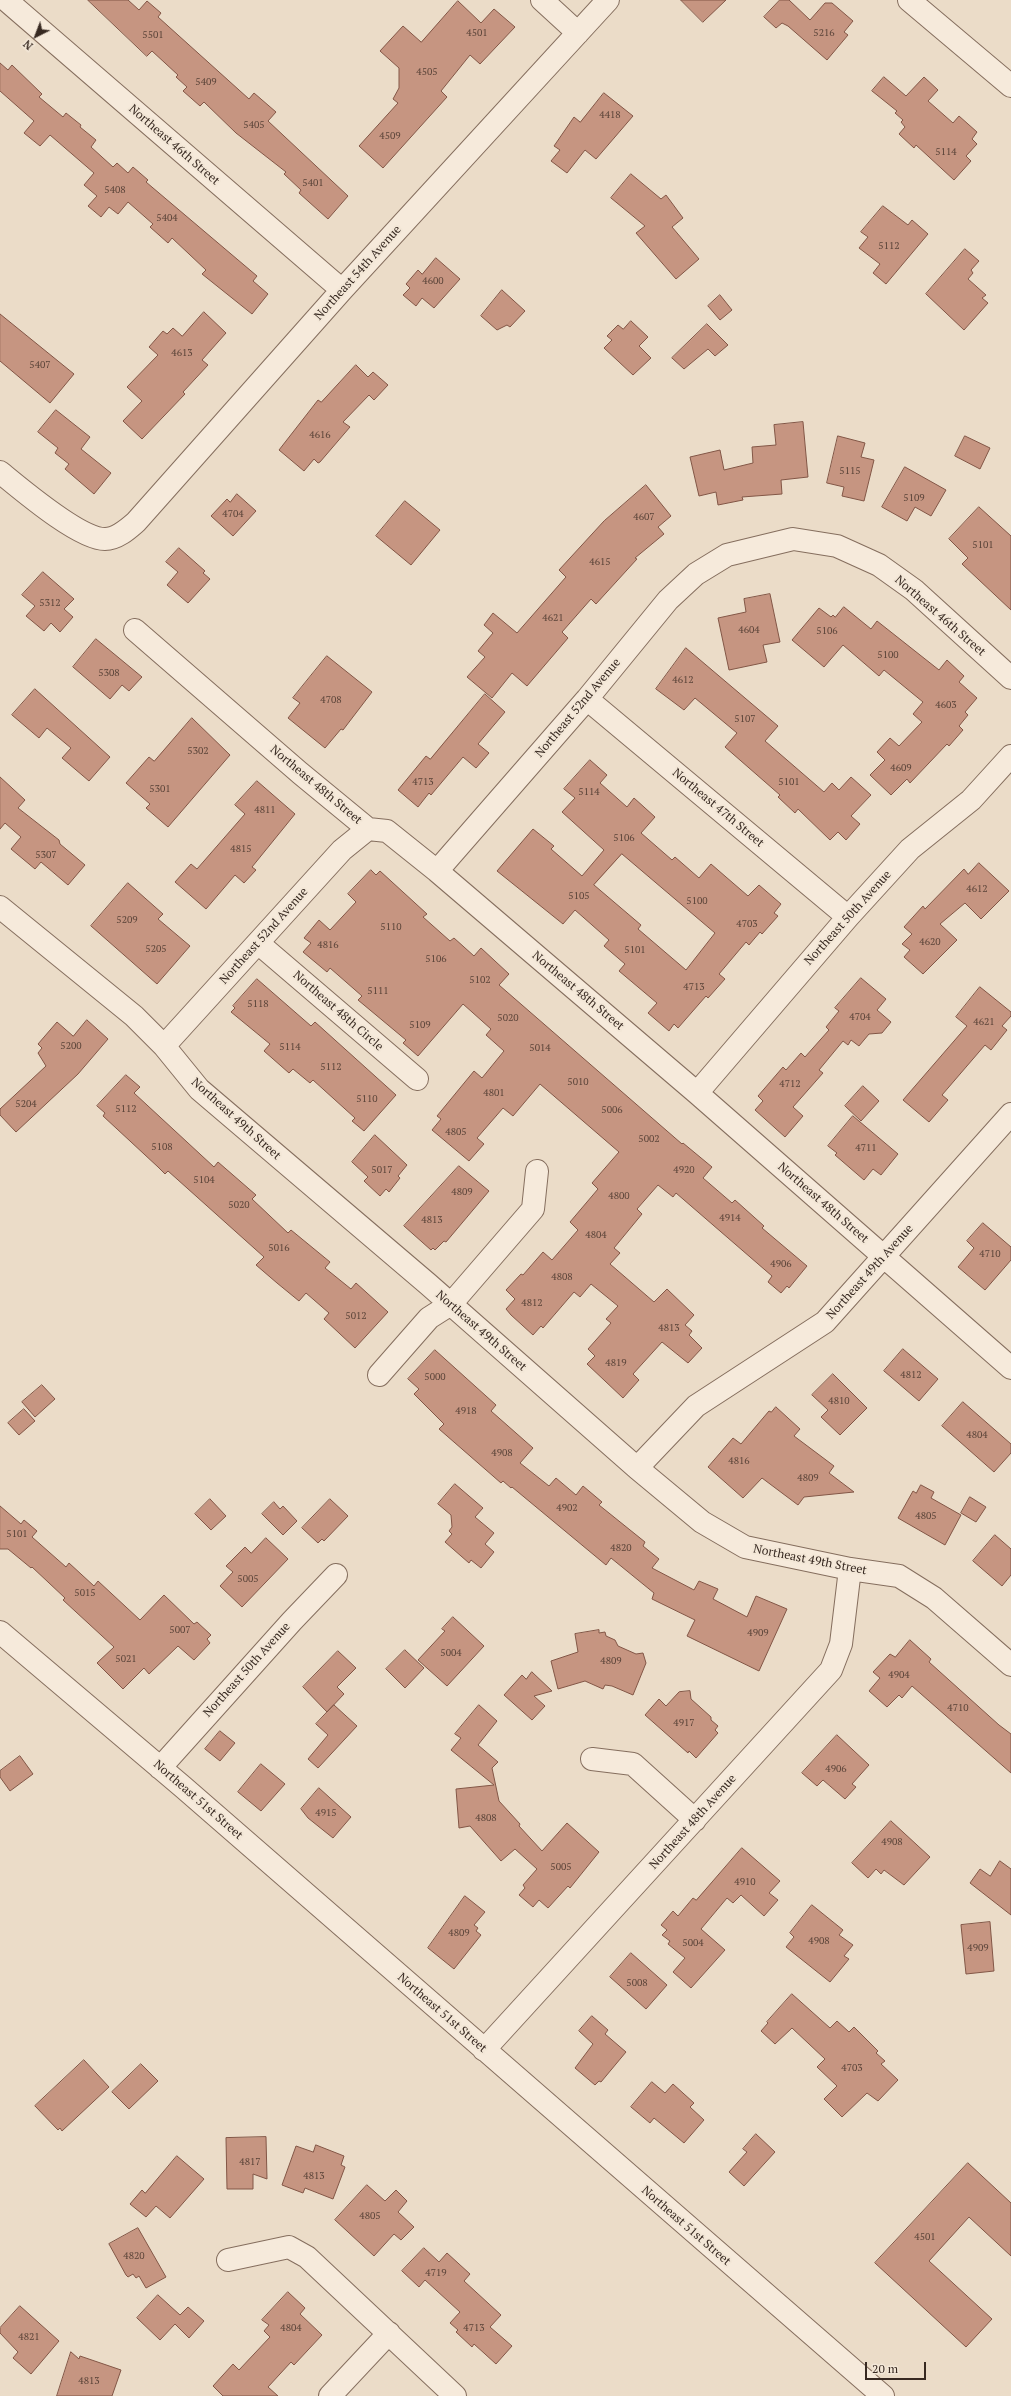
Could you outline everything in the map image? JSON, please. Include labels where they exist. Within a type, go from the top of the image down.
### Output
[{"type":"street","name":"Northeast 46th Street","points":[[6,0],[342,290]]},
{"type":"street","points":[[542,0],[578,33]]},
{"type":"street","name":"Northeast 54th Avenue","points":[[0,472],[62,520],[84,532],[105,539],[121,534],[136,522],[342,290],[608,0]]},
{"type":"street","points":[[909,0],[1011,86]]},
{"type":"street","name":"Northeast 46th Street","points":[[727,555],[793,539],[837,546],[879,565],[914,590],[1011,678]]},
{"type":"street","name":"Northeast 52nd Avenue","points":[[437,871],[587,700],[668,600],[696,574],[727,555]]},
{"type":"street","name":"Northeast 48th Street","points":[[135,630],[300,773],[368,829],[387,831],[437,871],[697,1093],[1011,1368]]},
{"type":"street","name":"Northeast 47th Street","points":[[587,700],[848,917]]},
{"type":"street","name":"Northeast 50th Avenue","points":[[697,1093],[848,917],[910,849],[971,800],[1011,756]]},
{"type":"street","name":"Northeast 52nd Avenue","points":[[164,1046],[342,850],[368,829]]},
{"type":"street","name":"Northeast 49th Street","points":[[0,907],[134,1016],[164,1046],[199,1089],[451,1304],[637,1468],[702,1522],[745,1547],[850,1569],[899,1576],[934,1598],[1011,1665]]},
{"type":"street","name":"Northeast 48th Circle","points":[[258,943],[418,1079]]},
{"type":"street","name":"Northeast 49th Avenue","points":[[637,1468],[696,1406],[825,1322],[885,1258],[1011,1114]]},
{"type":"street","points":[[379,1375],[429,1318],[451,1304],[533,1209],[536,1171]]},
{"type":"street","name":"Northeast 48th Avenue","points":[[484,2050],[831,1670],[841,1644],[850,1569]]},
{"type":"street","name":"Northeast 50th Avenue","points":[[160,1768],[292,1621],[336,1575]]},
{"type":"street","name":"Northeast 51st Street","points":[[0,1632],[160,1768],[883,2396]]},
{"type":"street","points":[[592,1759],[633,1764],[695,1820]]},
{"type":"street","points":[[228,2260],[289,2247],[307,2257],[455,2396]]},
{"type":"street","points":[[330,2396],[389,2333]]},
{"type":"building","points":[[88,0],[128,0],[139,10],[147,1],[161,13],[158,17],[249,99],[254,93],[276,112],[268,121],[348,196],[328,219],[299,193],[301,190],[284,174],[286,172],[236,133],[204,102],[200,106],[183,91],[187,87],[176,77],[178,75],[152,51],[147,56]]},
{"type":"building","points":[[681,0],[726,0],[703,22]]},
{"type":"building","points":[[780,0],[789,0],[810,20],[825,3],[832,3],[853,21],[844,32],[848,35],[827,60],[788,26],[782,23],[776,28],[764,17]]},
{"type":"building","points":[[458,1],[481,23],[494,9],[515,27],[480,64],[470,55],[441,91],[447,97],[383,168],[359,146],[398,103],[393,99],[399,88],[399,68],[380,51],[403,26],[421,42]]},
{"type":"building","points":[[0,63],[8,70],[12,65],[42,94],[39,97],[63,117],[66,113],[81,125],[80,127],[96,140],[91,147],[113,167],[117,163],[128,173],[133,167],[148,180],[146,182],[257,276],[253,281],[268,294],[252,314],[202,274],[206,270],[172,238],[168,243],[150,227],[153,224],[128,202],[118,214],[109,207],[101,217],[88,206],[97,196],[84,185],[94,173],[50,135],[40,146],[24,133],[34,121],[0,91]]},
{"type":"building","points":[[884,77],[906,96],[924,77],[938,90],[928,101],[953,123],[959,116],[977,132],[972,139],[977,144],[966,156],[971,161],[954,180],[916,145],[914,148],[899,134],[905,127],[901,122],[903,120],[895,113],[897,111],[872,91]]},
{"type":"building","points":[[604,93],[633,116],[596,159],[585,150],[567,173],[551,161],[560,150],[554,146],[574,117],[580,122]]},
{"type":"building","points":[[631,174],[661,199],[666,195],[683,218],[672,227],[699,259],[676,279],[636,233],[645,226],[611,198]]},
{"type":"building","points":[[883,206],[908,225],[912,220],[928,234],[886,284],[873,273],[880,264],[859,248],[868,237],[861,232]]},
{"type":"building","points":[[965,249],[979,261],[971,270],[973,273],[968,279],[986,295],[982,298],[988,303],[964,330],[926,294]]},
{"type":"building","points":[[436,258],[460,279],[434,308],[422,298],[416,306],[403,295],[410,288],[406,284],[418,270],[422,274]]},
{"type":"building","points":[[502,290],[525,311],[510,327],[507,325],[497,330],[481,316]]},
{"type":"building","points":[[720,295],[732,310],[720,320],[708,306]]},
{"type":"building","points":[[204,312],[226,333],[202,360],[208,365],[183,392],[185,394],[142,439],[123,421],[142,401],[127,387],[158,355],[149,347],[163,331],[167,334],[173,328],[182,336]]},
{"type":"building","points":[[0,314],[74,374],[50,403],[0,361]]},
{"type":"building","points":[[631,321],[648,337],[639,346],[651,358],[633,375],[604,348],[612,340],[607,336],[618,325],[623,329]]},
{"type":"building","points":[[707,324],[728,345],[715,356],[708,349],[684,369],[672,358]]},
{"type":"building","points":[[356,365],[368,377],[373,372],[388,385],[374,400],[369,395],[343,422],[350,427],[320,462],[318,463],[314,459],[304,471],[279,450],[318,400],[321,402]]},
{"type":"building","points":[[56,410],[90,437],[81,449],[111,473],[94,494],[65,469],[69,464],[55,453],[58,448],[38,432]]},
{"type":"building","points":[[803,422],[808,477],[781,480],[782,494],[742,497],[743,500],[718,505],[716,492],[699,496],[690,457],[720,450],[724,470],[753,463],[752,447],[776,445],[774,425]]},
{"type":"building","points":[[838,436],[865,443],[861,457],[874,460],[864,501],[842,496],[844,487],[827,483]]},
{"type":"building","points":[[965,436],[990,448],[980,469],[955,456]]},
{"type":"building","points":[[905,467],[946,490],[931,516],[915,507],[907,521],[882,507]]},
{"type":"building","points":[[646,485],[671,516],[658,527],[664,534],[635,558],[637,559],[596,604],[591,599],[562,632],[568,638],[527,686],[512,673],[492,698],[467,677],[485,657],[478,651],[493,633],[484,625],[493,613],[517,633],[566,577],[559,570],[604,521]]},
{"type":"building","points":[[237,494],[256,511],[233,536],[211,516],[227,499],[230,502]]},
{"type":"building","points":[[405,501],[440,530],[411,565],[376,536]]},
{"type":"building","points":[[979,507],[1011,536],[1011,610],[962,564],[968,558],[949,539]]},
{"type":"building","points":[[179,548],[205,571],[203,573],[210,579],[188,603],[167,585],[178,572],[166,562]]},
{"type":"building","points":[[43,572],[74,599],[64,609],[73,617],[60,632],[51,623],[44,631],[26,616],[35,606],[22,595]]},
{"type":"building","points":[[770,594],[780,642],[763,645],[767,662],[729,670],[718,618],[746,612],[744,599]]},
{"type":"building","points":[[844,607],[871,629],[877,621],[939,670],[947,660],[964,676],[959,682],[977,698],[965,712],[968,715],[959,726],[963,730],[949,746],[947,744],[910,783],[907,779],[891,795],[870,775],[885,760],[877,752],[890,738],[899,746],[922,722],[913,714],[923,702],[884,670],[879,676],[843,645],[824,667],[792,640],[819,608],[831,617],[833,615],[835,617]]},
{"type":"building","points":[[96,639],[142,677],[129,691],[122,685],[110,699],[73,667]]},
{"type":"building","points":[[686,648],[778,726],[765,741],[824,792],[832,783],[839,790],[851,777],[871,795],[851,816],[860,824],[846,840],[838,832],[830,840],[798,809],[795,813],[778,797],[780,795],[725,747],[737,733],[695,698],[684,710],[656,689]]},
{"type":"building","points":[[327,656],[372,692],[343,730],[341,729],[325,748],[288,718],[300,703],[293,698]]},
{"type":"building","points":[[35,689],[110,757],[89,781],[62,758],[71,748],[47,728],[39,738],[12,715]]},
{"type":"building","points":[[485,694],[505,712],[478,744],[489,753],[476,768],[463,757],[431,795],[429,793],[418,807],[398,790],[426,756],[430,759]]},
{"type":"building","points":[[192,718],[230,755],[168,827],[146,808],[150,804],[126,783],[149,757],[154,761]]},
{"type":"building","points":[[590,760],[607,775],[600,783],[627,807],[634,798],[655,817],[641,833],[672,860],[675,857],[699,878],[711,864],[748,896],[759,885],[781,904],[774,913],[778,916],[762,934],[760,932],[749,945],[746,942],[719,974],[725,979],[708,998],[706,996],[678,1028],[674,1024],[669,1031],[648,1013],[657,1003],[619,971],[625,964],[604,946],[609,940],[575,910],[563,924],[497,871],[533,829],[554,846],[551,849],[582,876],[604,850],[562,812],[575,798],[564,789]],"holes":[[[622,854],[715,933],[686,970],[638,929],[641,925],[594,885]]]},
{"type":"building","points":[[0,777],[25,800],[18,808],[59,840],[60,844],[85,865],[68,885],[41,862],[35,869],[11,849],[21,837],[5,823],[0,829]]},
{"type":"building","points":[[257,781],[295,814],[252,867],[256,870],[244,883],[235,875],[206,909],[175,882],[191,864],[197,869],[245,814],[235,805]]},
{"type":"building","points":[[979,863],[1009,891],[981,919],[965,903],[940,924],[957,940],[923,974],[904,957],[910,950],[902,944],[912,934],[904,927],[923,906],[925,909],[964,869],[968,874]]},
{"type":"building","points":[[371,870],[376,875],[380,871],[427,914],[423,917],[450,941],[454,938],[474,956],[481,948],[509,974],[499,985],[682,1144],[683,1143],[712,1167],[703,1178],[732,1203],[735,1200],[764,1226],[762,1228],[807,1266],[789,1288],[787,1286],[781,1293],[768,1282],[772,1276],[676,1193],[673,1197],[658,1185],[637,1209],[642,1214],[614,1248],[620,1253],[610,1264],[654,1302],[667,1289],[694,1315],[685,1325],[692,1331],[689,1335],[702,1348],[688,1363],[662,1342],[633,1374],[639,1380],[623,1398],[587,1364],[595,1356],[588,1349],[611,1323],[606,1319],[618,1306],[591,1284],[580,1297],[574,1292],[543,1328],[541,1326],[533,1335],[511,1315],[506,1309],[515,1299],[506,1290],[521,1274],[523,1275],[543,1252],[552,1260],[578,1230],[570,1222],[598,1189],[592,1183],[619,1152],[540,1084],[513,1116],[503,1108],[477,1138],[484,1144],[469,1161],[432,1130],[441,1119],[437,1116],[474,1071],[482,1078],[504,1051],[486,1035],[491,1029],[463,1004],[418,1056],[403,1043],[406,1040],[358,1000],[362,996],[330,968],[327,972],[303,952],[311,943],[304,938],[319,920],[330,930],[356,902],[348,894]]},
{"type":"building","points":[[128,883],[163,914],[158,919],[190,946],[157,984],[91,926]]},
{"type":"building","points":[[861,978],[886,999],[877,1010],[891,1022],[882,1033],[869,1034],[859,1046],[851,1040],[848,1045],[843,1041],[819,1070],[823,1073],[793,1107],[803,1116],[785,1137],[755,1110],[763,1101],[758,1096],[783,1067],[786,1070],[801,1053],[805,1057],[829,1030],[826,1027],[839,1011],[835,1008]]},
{"type":"building","points":[[257,979],[311,1026],[315,1022],[396,1095],[364,1131],[352,1121],[355,1118],[313,1080],[310,1083],[293,1069],[289,1073],[264,1051],[270,1044],[231,1012],[235,1008],[233,1006]]},
{"type":"building","points":[[980,987],[1011,1012],[1011,1016],[1002,1026],[1007,1030],[991,1050],[985,1045],[942,1095],[948,1100],[929,1122],[903,1100],[967,1026],[956,1017]]},
{"type":"building","points":[[87,1020],[108,1039],[78,1074],[16,1132],[0,1115],[0,1109],[46,1066],[38,1053],[42,1048],[38,1044],[57,1022],[73,1036]]},
{"type":"building","points":[[126,1075],[140,1087],[134,1093],[214,1167],[218,1162],[256,1195],[252,1199],[288,1233],[291,1230],[330,1262],[325,1268],[351,1289],[356,1283],[388,1312],[355,1348],[324,1319],[329,1313],[306,1293],[299,1301],[256,1265],[264,1257],[168,1171],[165,1174],[103,1116],[105,1113],[97,1106]]},
{"type":"building","points":[[863,1086],[879,1101],[861,1121],[845,1106]]},
{"type":"building","points":[[853,1116],[898,1154],[881,1175],[873,1169],[864,1180],[835,1155],[837,1153],[828,1146]]},
{"type":"building","points":[[375,1135],[407,1165],[398,1176],[400,1178],[389,1192],[386,1189],[380,1196],[364,1181],[368,1177],[352,1162]]},
{"type":"building","points":[[459,1166],[489,1191],[446,1242],[444,1241],[435,1250],[433,1248],[431,1250],[404,1226]]},
{"type":"building","points":[[983,1223],[1011,1247],[1011,1260],[985,1290],[958,1267],[974,1248],[967,1241]]},
{"type":"building","points":[[903,1349],[938,1379],[919,1401],[884,1371]]},
{"type":"building","points":[[435,1350],[496,1405],[491,1411],[533,1448],[520,1463],[549,1486],[556,1478],[576,1495],[583,1486],[602,1502],[599,1505],[645,1542],[643,1546],[659,1559],[652,1568],[694,1590],[699,1581],[718,1589],[713,1599],[747,1617],[756,1596],[787,1609],[759,1671],[687,1636],[695,1620],[652,1599],[654,1593],[611,1558],[606,1565],[512,1487],[511,1488],[503,1481],[501,1483],[439,1429],[444,1424],[414,1394],[419,1389],[408,1379]]},
{"type":"building","points":[[833,1374],[867,1408],[840,1435],[821,1417],[828,1410],[812,1395]]},
{"type":"building","points":[[42,1385],[55,1399],[35,1417],[22,1402]]},
{"type":"building","points":[[963,1402],[1011,1444],[1011,1453],[994,1472],[942,1426]]},
{"type":"building","points":[[776,1407],[800,1429],[794,1436],[834,1466],[829,1473],[854,1492],[804,1497],[798,1505],[762,1478],[743,1498],[708,1467],[733,1438],[741,1444],[769,1411],[771,1412]]},
{"type":"building","points":[[24,1409],[35,1421],[19,1435],[8,1423]]},
{"type":"building","points":[[455,1484],[483,1508],[475,1517],[494,1533],[485,1544],[494,1552],[481,1568],[471,1560],[469,1563],[445,1542],[452,1534],[449,1531],[452,1527],[451,1515],[438,1504]]},
{"type":"building","points":[[921,1485],[934,1492],[931,1498],[961,1515],[945,1545],[898,1518],[913,1491],[916,1493]]},
{"type":"building","points":[[970,1497],[986,1507],[976,1522],[961,1513]]},
{"type":"building","points":[[210,1499],[226,1516],[211,1530],[195,1514]]},
{"type":"building","points":[[330,1499],[348,1516],[324,1541],[322,1539],[318,1543],[302,1528]]},
{"type":"building","points":[[274,1502],[280,1509],[283,1506],[297,1521],[283,1535],[262,1514]]},
{"type":"building","points":[[0,1506],[21,1524],[24,1520],[37,1531],[32,1537],[66,1567],[69,1563],[94,1586],[98,1581],[140,1620],[164,1595],[194,1624],[197,1622],[211,1635],[207,1639],[210,1643],[194,1660],[178,1646],[149,1674],[144,1668],[123,1689],[97,1663],[114,1647],[63,1600],[65,1598],[32,1567],[31,1568],[8,1549],[0,1549]]},
{"type":"building","points":[[995,1535],[1011,1549],[1011,1575],[1002,1586],[973,1561]]},
{"type":"building","points":[[266,1538],[288,1559],[242,1607],[220,1586],[233,1572],[226,1566],[245,1547],[251,1553]]},
{"type":"building","points":[[453,1617],[484,1646],[447,1686],[418,1660],[445,1631],[442,1629]]},
{"type":"building","points":[[599,1630],[599,1633],[605,1632],[606,1636],[615,1640],[618,1646],[636,1654],[643,1653],[646,1663],[633,1695],[612,1686],[605,1685],[603,1689],[585,1681],[558,1689],[551,1661],[578,1652],[575,1634]]},
{"type":"building","points":[[910,1640],[931,1659],[929,1662],[1011,1734],[1011,1773],[912,1686],[902,1698],[899,1695],[887,1707],[869,1691],[880,1678],[873,1672],[890,1654],[895,1657]]},
{"type":"building","points":[[405,1650],[424,1668],[405,1688],[386,1669]]},
{"type":"building","points":[[338,1651],[356,1668],[337,1687],[344,1694],[327,1712],[303,1687]]},
{"type":"building","points":[[532,1672],[552,1691],[534,1696],[545,1706],[532,1720],[504,1695],[522,1675],[526,1679]]},
{"type":"building","points":[[690,1691],[691,1699],[711,1717],[711,1720],[718,1726],[715,1730],[718,1733],[696,1758],[689,1751],[688,1753],[645,1715],[659,1699],[666,1706],[679,1692]]},
{"type":"building","points":[[334,1705],[357,1726],[318,1768],[308,1759],[328,1735],[316,1724]]},
{"type":"building","points":[[479,1705],[497,1721],[478,1745],[498,1762],[492,1768],[499,1801],[520,1824],[519,1826],[542,1851],[567,1823],[599,1852],[570,1888],[568,1886],[548,1908],[539,1900],[533,1907],[519,1895],[525,1888],[523,1885],[537,1869],[515,1849],[501,1861],[470,1826],[459,1828],[456,1789],[494,1785],[451,1750],[461,1738],[455,1734]]},
{"type":"building","points":[[220,1731],[235,1743],[220,1761],[205,1749]]},
{"type":"building","points":[[837,1735],[869,1765],[852,1784],[856,1787],[845,1799],[823,1780],[817,1786],[802,1773]]},
{"type":"building","points":[[20,1756],[33,1774],[10,1791],[0,1777],[0,1771]]},
{"type":"building","points":[[261,1764],[285,1784],[261,1811],[238,1792]]},
{"type":"building","points":[[319,1788],[351,1817],[333,1838],[308,1818],[301,1809]]},
{"type":"building","points":[[891,1821],[930,1857],[904,1885],[884,1870],[881,1874],[876,1869],[868,1878],[852,1863]]},
{"type":"building","points":[[742,1848],[780,1881],[769,1893],[778,1900],[764,1916],[741,1895],[733,1903],[727,1898],[701,1929],[725,1950],[691,1988],[673,1972],[685,1958],[668,1944],[670,1941],[662,1935],[667,1930],[661,1925],[673,1911],[678,1916],[693,1898],[696,1900]]},
{"type":"building","points":[[1000,1861],[1011,1869],[1011,1915],[970,1883],[980,1869],[990,1876]]},
{"type":"building","points":[[465,1896],[485,1912],[474,1925],[478,1928],[476,1931],[481,1935],[454,1969],[428,1948]]},
{"type":"building","points":[[812,1905],[843,1930],[839,1935],[853,1945],[844,1956],[849,1959],[830,1982],[786,1947],[794,1937],[790,1933]]},
{"type":"building","points":[[990,1922],[994,1971],[966,1974],[961,1925]]},
{"type":"building","points":[[631,1953],[667,1985],[646,2009],[610,1977]]},
{"type":"building","points":[[792,1994],[830,2028],[837,2021],[849,2032],[854,2027],[878,2051],[876,2053],[885,2061],[881,2064],[898,2080],[878,2101],[867,2093],[842,2117],[824,2099],[837,2086],[817,2067],[825,2059],[792,2028],[775,2044],[761,2031]]},
{"type":"building","points":[[592,2016],[608,2030],[605,2034],[626,2052],[601,2082],[599,2081],[595,2085],[575,2068],[593,2044],[579,2031]]},
{"type":"building","points":[[84,2060],[109,2087],[62,2131],[60,2128],[58,2130],[35,2106]]},
{"type":"building","points":[[141,2064],[158,2081],[129,2109],[112,2092]]},
{"type":"building","points":[[652,2082],[665,2093],[673,2084],[694,2103],[690,2107],[704,2120],[684,2143],[654,2118],[650,2123],[631,2107]]},
{"type":"building","points":[[756,2134],[775,2152],[744,2186],[729,2172],[747,2152],[743,2149]]},
{"type":"building","points":[[266,2137],[267,2179],[253,2174],[253,2189],[227,2189],[226,2138]]},
{"type":"building","points":[[316,2145],[344,2156],[341,2165],[345,2167],[333,2199],[305,2188],[303,2193],[282,2185],[296,2146],[313,2152]]},
{"type":"building","points":[[177,2156],[204,2179],[170,2218],[156,2206],[146,2217],[130,2204],[142,2190],[145,2193]]},
{"type":"building","points":[[968,2163],[1011,2203],[1011,2256],[969,2217],[929,2261],[992,2319],[966,2347],[875,2263]]},
{"type":"building","points":[[367,2185],[385,2201],[396,2190],[407,2201],[398,2212],[414,2227],[401,2240],[394,2234],[374,2256],[335,2220]]},
{"type":"building","points":[[138,2228],[166,2277],[146,2288],[139,2276],[136,2278],[133,2274],[128,2277],[126,2275],[109,2244]]},
{"type":"building","points":[[424,2248],[439,2262],[447,2253],[470,2274],[464,2281],[501,2315],[490,2327],[512,2346],[496,2364],[474,2344],[472,2347],[456,2332],[458,2330],[450,2323],[460,2312],[425,2280],[419,2287],[402,2271]]},
{"type":"building","points":[[288,2292],[305,2308],[300,2314],[322,2335],[294,2365],[291,2362],[268,2387],[278,2396],[223,2396],[213,2386],[233,2364],[239,2370],[270,2337],[264,2331],[269,2325],[262,2320]]},
{"type":"building","points":[[158,2295],[180,2315],[188,2307],[204,2321],[189,2338],[175,2324],[160,2340],[137,2318]]},
{"type":"building","points":[[20,2306],[59,2341],[31,2374],[13,2358],[18,2352],[0,2333],[0,2328]]},
{"type":"building","points":[[71,2352],[79,2359],[80,2356],[121,2370],[112,2396],[57,2396]]}]
